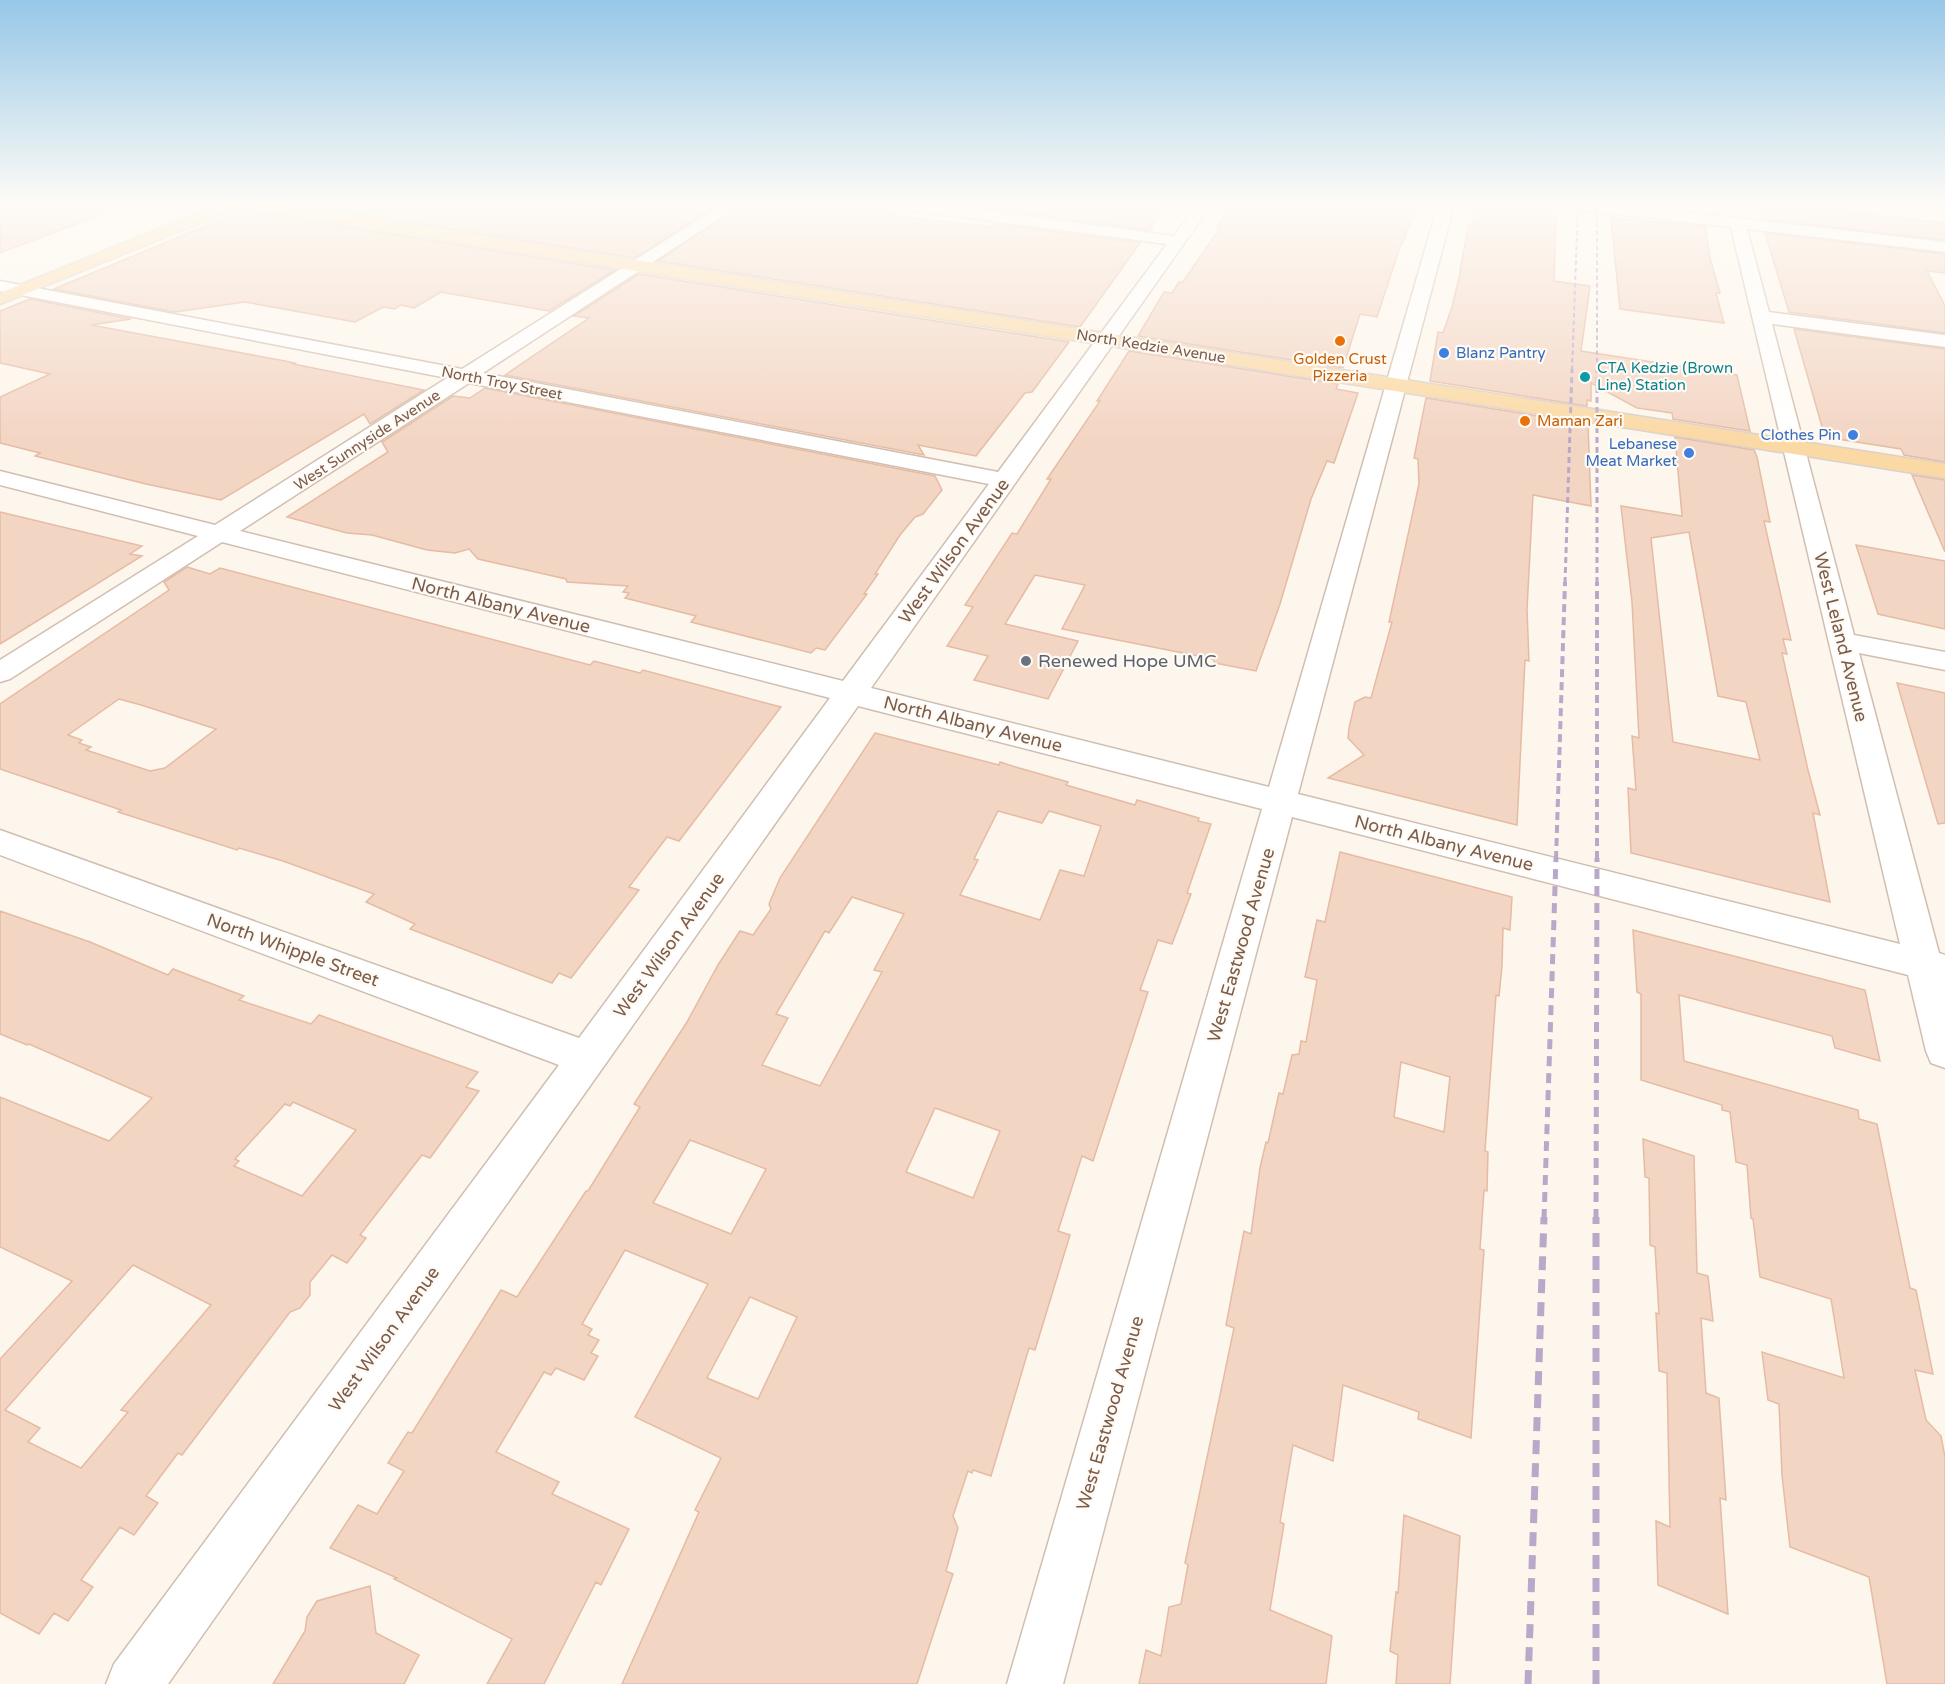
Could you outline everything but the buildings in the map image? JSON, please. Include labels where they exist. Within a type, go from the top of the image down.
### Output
[{"type":"main road","points":[[0,299],[38,284]]},
{"type":"main road","name":"North Kedzie Avenue","points":[[752,284],[1945,471]]},
{"type":"street","name":"West Sunnyside Avenue","points":[[0,673],[611,284]]},
{"type":"street","name":"West Wilson Avenue","points":[[134,1684],[1147,284]]},
{"type":"street","name":"West Eastwood Avenue","points":[[1035,1684],[1424,284]]},
{"type":"street","name":"West Leland Avenue","points":[[1753,284],[1843,641],[1934,968],[1945,1051]]},
{"type":"street","name":"North Troy Street","points":[[0,286],[1005,480]]},
{"type":"street","points":[[1762,317],[1945,341]]},
{"type":"street","name":"North Albany Avenue","points":[[0,478],[1934,968]]},
{"type":"street","points":[[1843,641],[1945,661]]},
{"type":"street","name":"North Whipple Street","points":[[0,842],[587,1058]]},
{"type":"railway","points":[[1572,370],[1575,284]]},
{"type":"railway","points":[[1597,284],[1597,858]]},
{"type":"railway","points":[[1565,583],[1572,369]]},
{"type":"railway","points":[[1556,859],[1565,582]]},
{"type":"railway","points":[[1544,1219],[1556,858]]},
{"type":"railway","points":[[1596,1219],[1597,858]]},
{"type":"railway","points":[[1528,1684],[1544,1217]]},
{"type":"railway","points":[[1596,1219],[1596,1684]]},
{"type":"place","name":"Golden Crust Pizzeria","points":[[1340,341]]},
{"type":"place","name":"Blanz Pantry","points":[[1444,353]]},
{"type":"place","name":"CTA Kedzie (Brown Line) Station","points":[[1585,377]]},
{"type":"place","name":"Maman Zari","points":[[1525,421]]},
{"type":"place","name":"Clothes Pin","points":[[1853,435]]},
{"type":"place","name":"Lebanese Meat Market","points":[[1689,453]]},
{"type":"place","name":"Renewed Hope UMC","points":[[1026,661]]}]
